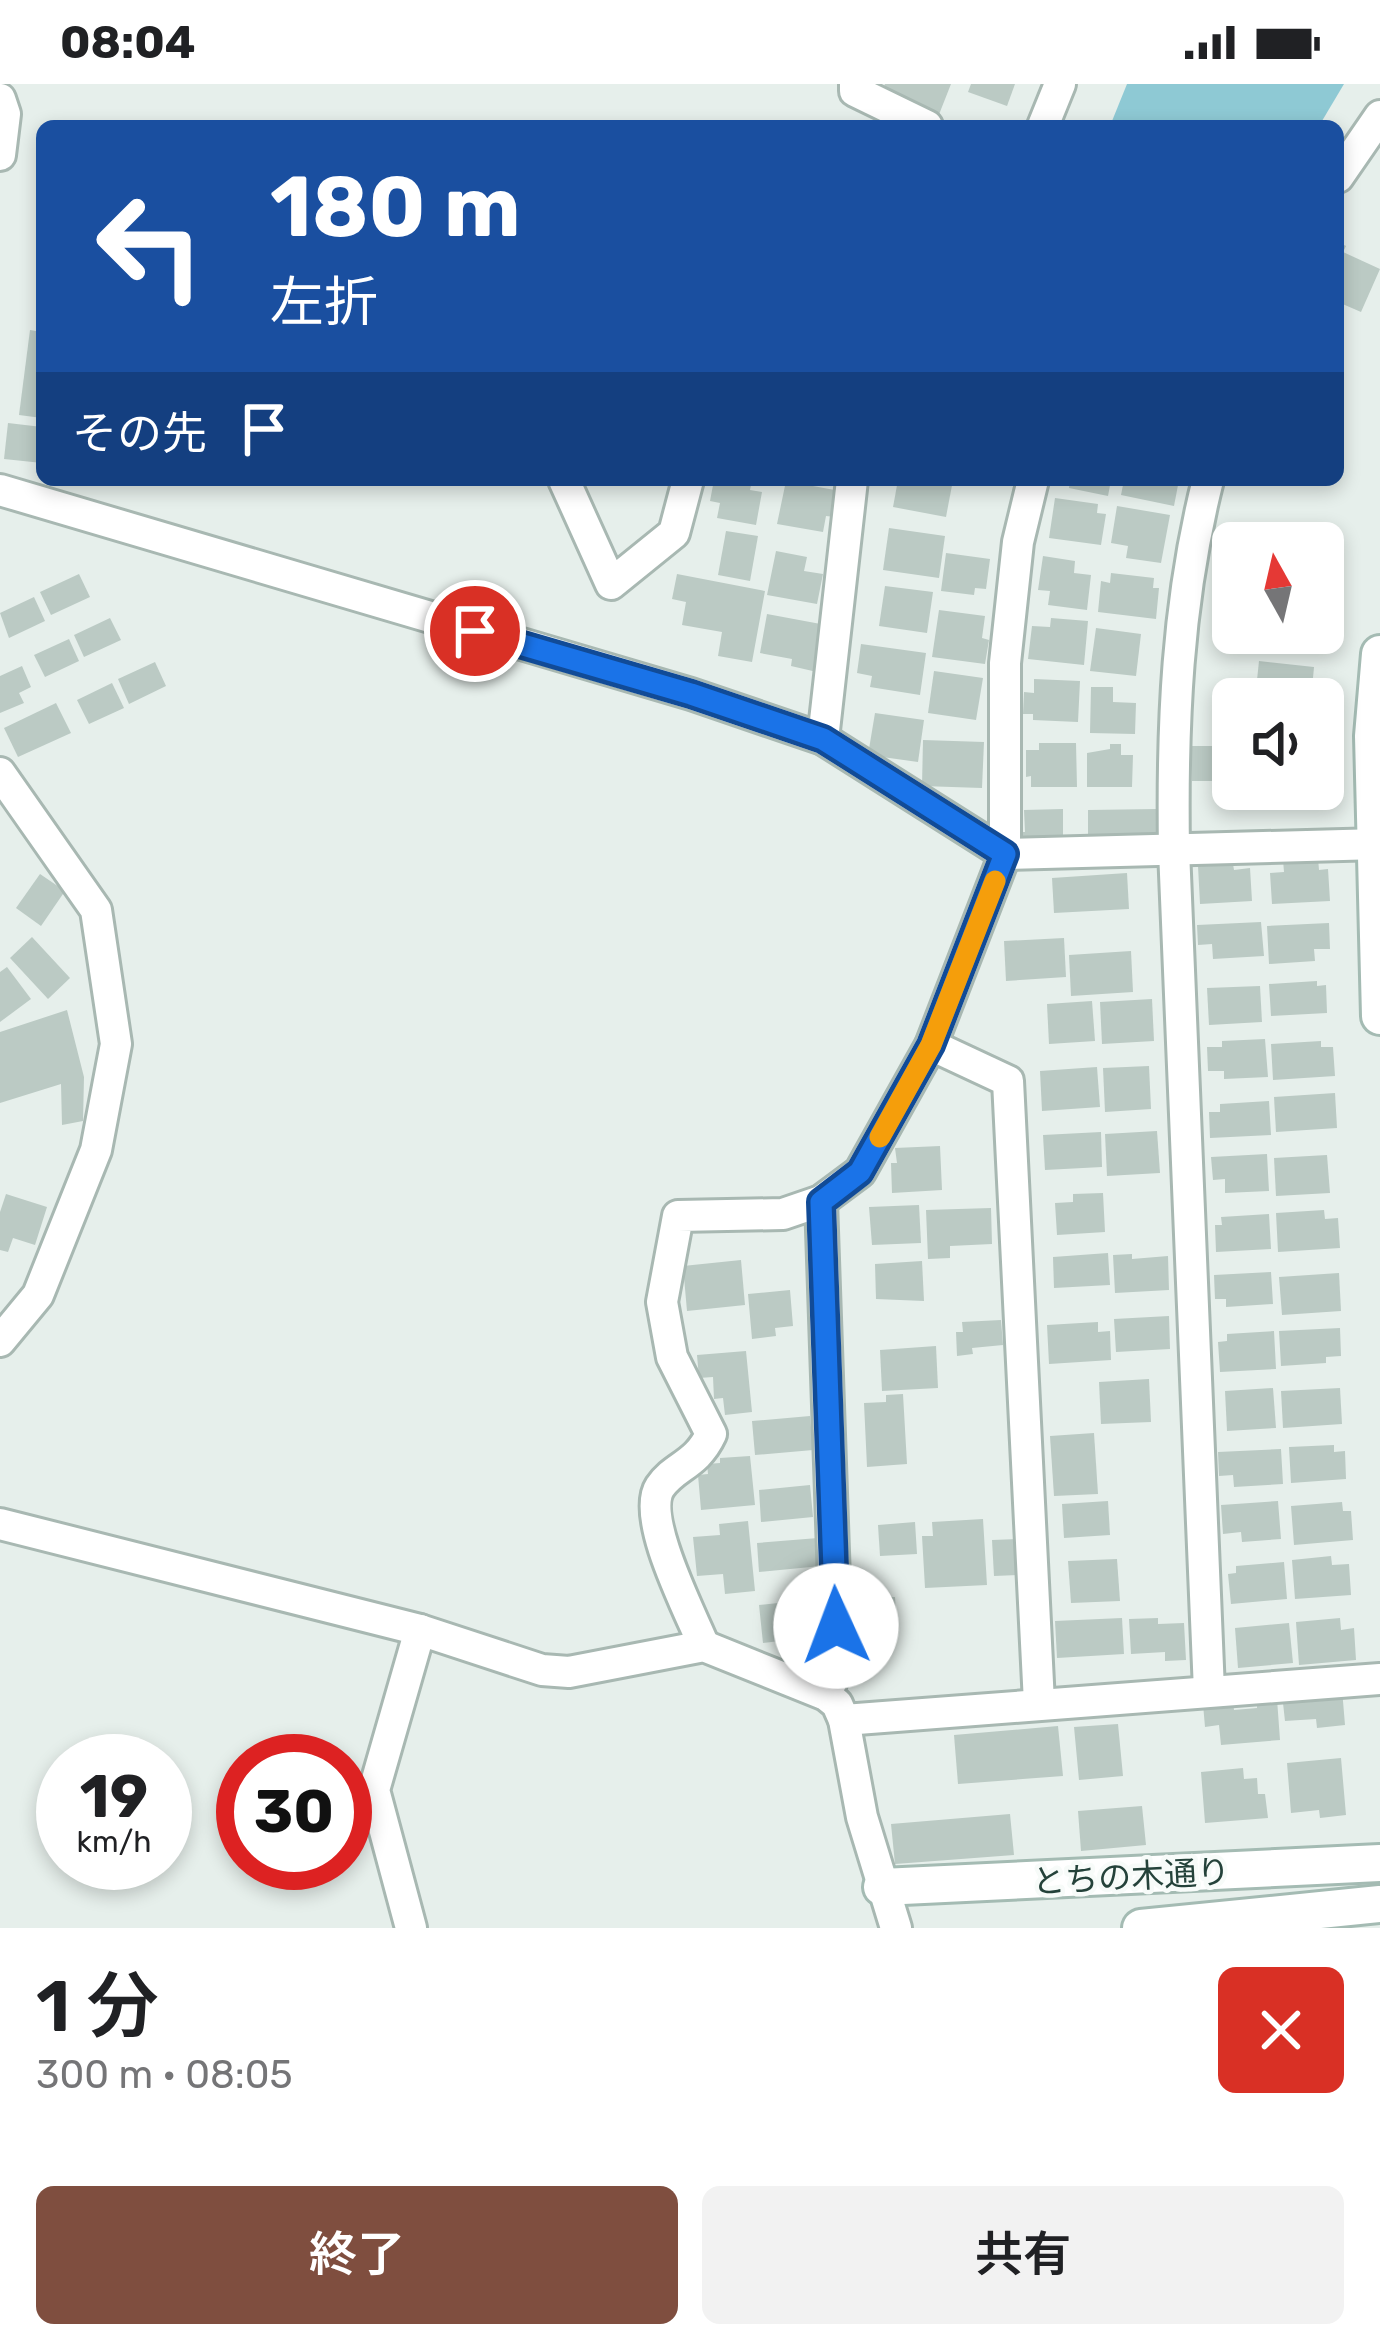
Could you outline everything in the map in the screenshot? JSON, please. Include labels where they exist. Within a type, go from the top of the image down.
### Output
[{"type":"street","points":[[854,84],[855,91],[915,120]]},
{"type":"street","points":[[1045,120],[1060,84]]},
{"type":"street","points":[[0,99],[5,114],[0,155]]},
{"type":"street","points":[[1344,168],[1380,116]]},
{"type":"street","points":[[567,486],[611,584],[674,533],[686,486]]},
{"type":"street","points":[[823,739],[851,486]]},
{"type":"street","points":[[704,1646],[659,1535],[654,1506],[660,1486],[701,1455],[711,1434],[672,1357],[662,1302],[678,1216],[783,1214],[821,1202],[860,1172],[931,1045],[1005,854],[1005,663],[1018,542],[1032,486]]},
{"type":"street","points":[[1206,486],[1190,552],[1172,724],[1209,1691]]},
{"type":"street","points":[[0,490],[691,694],[823,739],[1005,854],[1378,844]]},
{"type":"street","points":[[1380,654],[1373,736],[1380,1016]]},
{"type":"street","points":[[0,773],[96,910],[116,1044],[96,1150],[38,1294],[0,1341]]},
{"type":"street","points":[[931,1045],[1008,1081],[1039,1703]]},
{"type":"street","points":[[821,1202],[837,1668],[826,1695]]},
{"type":"street","points":[[0,1524],[420,1630],[542,1670],[569,1672],[704,1646],[826,1695],[844,1720],[862,1817],[896,1928]]},
{"type":"street","points":[[411,1928],[374,1790],[420,1630]]},
{"type":"street","points":[[844,1720],[1380,1678]]},
{"type":"street","name":"とちの木通り","points":[[881,1886],[1380,1863]]},
{"type":"street","name":"とちの木通り","points":[[1141,1928],[1380,1904]]},
{"type":"water","points":[[1127,84],[1344,84],[1323,120],[1112,120]]},
{"type":"building","points":[[885,84],[951,84],[938,117],[880,96]]},
{"type":"building","points":[[971,84],[1015,84],[1007,106],[968,92]]},
{"type":"building","points":[[1344,252],[1380,269],[1361,312],[1344,305]]},
{"type":"building","points":[[30,330],[36,331],[36,417],[19,415]]},
{"type":"building","points":[[8,423],[36,426],[36,462],[4,459]]},
{"type":"building","points":[[713,486],[751,486],[750,490],[762,492],[756,525],[717,518],[720,503],[710,501]]},
{"type":"building","points":[[785,486],[840,491],[835,517],[826,516],[823,532],[777,524]]},
{"type":"building","points":[[897,486],[952,486],[946,517],[893,507]]},
{"type":"building","points":[[1069,486],[1110,486],[1108,496]]},
{"type":"building","points":[[1123,486],[1178,486],[1174,506],[1121,495]]},
{"type":"building","points":[[1055,498],[1098,504],[1097,513],[1106,514],[1101,545],[1049,538]]},
{"type":"building","points":[[1117,506],[1170,515],[1161,563],[1126,558],[1128,546],[1111,543]]},
{"type":"building","points":[[889,528],[945,536],[939,578],[883,570]]},
{"type":"building","points":[[726,531],[758,536],[750,581],[718,575]]},
{"type":"building","points":[[776,551],[807,557],[804,571],[823,574],[817,604],[767,595]]},
{"type":"building","points":[[946,553],[990,559],[986,589],[975,588],[974,595],[941,591]]},
{"type":"building","points":[[1043,556],[1075,561],[1074,573],[1091,575],[1087,610],[1048,605],[1050,591],[1038,590]]},
{"type":"building","points":[[1111,573],[1154,578],[1153,588],[1159,588],[1156,619],[1098,612],[1101,581],[1110,583]]},
{"type":"building","points":[[79,574],[90,597],[51,615],[40,592]]},
{"type":"building","points":[[677,574],[765,591],[752,662],[718,656],[722,632],[682,625],[686,602],[672,599]]},
{"type":"building","points":[[885,586],[933,592],[927,633],[879,626]]},
{"type":"building","points":[[34,597],[45,621],[9,638],[0,613]]},
{"type":"building","points":[[939,610],[985,616],[982,638],[989,640],[985,664],[932,657]]},
{"type":"building","points":[[767,614],[826,625],[817,672],[791,666],[792,659],[760,653]]},
{"type":"building","points":[[110,618],[121,640],[84,657],[74,635]]},
{"type":"building","points":[[1051,618],[1088,621],[1084,665],[1028,659],[1032,626],[1050,627]]},
{"type":"building","points":[[1096,628],[1141,634],[1136,676],[1090,671]]},
{"type":"building","points":[[69,639],[79,661],[45,677],[34,655]]},
{"type":"building","points":[[861,644],[926,653],[920,695],[870,687],[872,676],[857,673]]},
{"type":"building","points":[[1259,661],[1314,667],[1313,678],[1257,678]]},
{"type":"building","points":[[155,662],[166,686],[129,704],[118,679]]},
{"type":"building","points":[[22,666],[31,687],[19,693],[24,703],[0,713],[0,676]]},
{"type":"building","points":[[934,671],[983,678],[976,720],[928,713]]},
{"type":"building","points":[[1034,679],[1080,681],[1078,722],[1033,720],[1033,714],[1023,714],[1024,692],[1034,693]]},
{"type":"building","points":[[112,683],[124,708],[89,724],[77,700]]},
{"type":"building","points":[[1091,687],[1113,687],[1113,702],[1136,703],[1135,734],[1090,733]]},
{"type":"building","points":[[56,703],[71,733],[18,757],[4,728]]},
{"type":"building","points":[[875,713],[924,720],[918,762],[868,755]]},
{"type":"building","points":[[923,740],[984,742],[982,788],[922,786]]},
{"type":"building","points":[[1039,743],[1076,743],[1077,787],[1031,787],[1031,776],[1026,777],[1026,750],[1039,750]]},
{"type":"building","points":[[1110,744],[1121,744],[1121,755],[1133,755],[1132,787],[1087,787],[1087,753],[1110,749]]},
{"type":"building","points":[[1192,746],[1212,746],[1212,781],[1192,781]]},
{"type":"building","points":[[1063,809],[1063,849],[1017,850],[1017,832],[1025,832],[1024,810]]},
{"type":"building","points":[[1157,809],[1158,837],[1088,844],[1088,810]]},
{"type":"building","points":[[1318,858],[1319,870],[1328,869],[1330,901],[1272,904],[1270,873],[1284,872],[1283,860]]},
{"type":"building","points":[[1233,864],[1234,870],[1250,868],[1252,901],[1200,904],[1198,866]]},
{"type":"building","points":[[1127,873],[1129,909],[1054,913],[1052,878]]},
{"type":"building","points":[[40,874],[65,891],[41,926],[16,908]]},
{"type":"building","points":[[1261,922],[1264,956],[1213,959],[1212,944],[1198,945],[1197,925]]},
{"type":"building","points":[[1329,923],[1330,949],[1314,949],[1315,961],[1269,964],[1267,926]]},
{"type":"building","points":[[32,937],[70,978],[48,999],[10,958]]},
{"type":"building","points":[[1064,938],[1066,977],[1006,981],[1004,941]]},
{"type":"building","points":[[1131,951],[1133,992],[1071,996],[1069,955]]},
{"type":"building","points":[[7,967],[31,999],[0,1022],[0,972]]},
{"type":"building","points":[[1317,981],[1317,986],[1326,985],[1327,1013],[1271,1016],[1269,984]]},
{"type":"building","points":[[1260,986],[1262,1022],[1209,1025],[1207,988]]},
{"type":"building","points":[[1152,999],[1154,1041],[1102,1044],[1100,1002]]},
{"type":"building","points":[[1092,1001],[1095,1041],[1049,1044],[1047,1004]]},
{"type":"building","points":[[67,1010],[84,1077],[83,1121],[62,1125],[61,1084],[0,1103],[0,1032]]},
{"type":"building","points":[[1265,1039],[1268,1077],[1224,1079],[1224,1071],[1208,1071],[1207,1047],[1222,1047],[1222,1041]]},
{"type":"building","points":[[1321,1041],[1321,1047],[1333,1047],[1335,1076],[1273,1080],[1271,1044]]},
{"type":"building","points":[[1149,1066],[1151,1109],[1105,1112],[1103,1068]]},
{"type":"building","points":[[1097,1067],[1100,1107],[1042,1111],[1040,1071]]},
{"type":"building","points":[[1335,1093],[1337,1128],[1276,1132],[1274,1097]]},
{"type":"building","points":[[1269,1101],[1271,1135],[1210,1138],[1209,1112],[1220,1112],[1220,1104]]},
{"type":"building","points":[[1157,1131],[1160,1173],[1107,1176],[1105,1134]]},
{"type":"building","points":[[1101,1132],[1102,1167],[1045,1170],[1043,1135]]},
{"type":"building","points":[[940,1146],[942,1190],[892,1193],[895,1148]]},
{"type":"building","points":[[1267,1154],[1269,1191],[1225,1193],[1225,1179],[1213,1180],[1211,1157]]},
{"type":"building","points":[[1327,1155],[1330,1193],[1276,1196],[1274,1158]]},
{"type":"building","points":[[1103,1193],[1105,1232],[1057,1235],[1055,1203],[1073,1202],[1073,1194]]},
{"type":"building","points":[[6,1194],[47,1207],[35,1245],[13,1238],[8,1252],[0,1250],[0,1212]]},
{"type":"building","points":[[919,1205],[921,1243],[872,1245],[869,1207]]},
{"type":"building","points":[[991,1208],[992,1244],[950,1246],[950,1258],[928,1259],[926,1210]]},
{"type":"building","points":[[1324,1210],[1325,1219],[1338,1218],[1340,1248],[1278,1252],[1276,1213]]},
{"type":"building","points":[[1269,1214],[1271,1249],[1216,1252],[1215,1225],[1222,1225],[1221,1217]]},
{"type":"building","points":[[1108,1253],[1110,1285],[1054,1288],[1053,1257]]},
{"type":"building","points":[[1132,1254],[1132,1259],[1168,1256],[1169,1290],[1115,1293],[1113,1255]]},
{"type":"building","points":[[741,1260],[745,1305],[687,1311],[683,1266]]},
{"type":"building","points":[[922,1261],[924,1301],[876,1299],[875,1264]]},
{"type":"building","points":[[1271,1272],[1273,1304],[1226,1307],[1226,1299],[1215,1299],[1214,1275]]},
{"type":"building","points":[[1339,1273],[1341,1311],[1282,1315],[1279,1277]]},
{"type":"building","points":[[790,1290],[793,1326],[775,1328],[776,1336],[752,1339],[748,1294]]},
{"type":"building","points":[[1169,1316],[1170,1349],[1116,1352],[1114,1319]]},
{"type":"building","points":[[1001,1320],[1003,1345],[972,1348],[973,1354],[957,1356],[956,1332],[963,1332],[962,1322]]},
{"type":"building","points":[[1098,1322],[1098,1332],[1110,1331],[1111,1360],[1049,1364],[1047,1325]]},
{"type":"building","points":[[1340,1328],[1341,1356],[1326,1357],[1326,1363],[1281,1366],[1279,1331]]},
{"type":"building","points":[[1274,1331],[1276,1369],[1220,1372],[1218,1342],[1227,1341],[1227,1334]]},
{"type":"building","points":[[936,1346],[938,1388],[882,1391],[880,1350]]},
{"type":"building","points":[[746,1351],[752,1412],[725,1415],[723,1398],[714,1399],[713,1377],[699,1378],[697,1355]]},
{"type":"building","points":[[1149,1379],[1151,1422],[1101,1424],[1099,1382]]},
{"type":"building","points":[[1273,1388],[1276,1428],[1227,1431],[1225,1391]]},
{"type":"building","points":[[1340,1388],[1342,1424],[1283,1428],[1281,1391]]},
{"type":"building","points":[[903,1394],[907,1464],[867,1467],[864,1403],[886,1402],[886,1395]]},
{"type":"building","points":[[810,1416],[813,1450],[755,1455],[752,1421]]},
{"type":"building","points":[[1094,1433],[1098,1494],[1054,1496],[1050,1436]]},
{"type":"building","points":[[1334,1445],[1334,1452],[1345,1451],[1346,1479],[1291,1483],[1289,1447]]},
{"type":"building","points":[[1281,1449],[1283,1484],[1234,1487],[1233,1475],[1219,1476],[1218,1452]]},
{"type":"building","points":[[750,1456],[755,1505],[701,1510],[698,1475],[708,1474],[707,1464]]},
{"type":"building","points":[[810,1485],[813,1517],[761,1522],[759,1490]]},
{"type":"building","points":[[1108,1501],[1110,1535],[1064,1538],[1062,1504]]},
{"type":"building","points":[[1278,1501],[1281,1539],[1242,1542],[1241,1532],[1223,1534],[1221,1505]]},
{"type":"building","points":[[1342,1502],[1343,1511],[1351,1511],[1353,1540],[1294,1545],[1291,1506]]},
{"type":"building","points":[[983,1519],[987,1585],[925,1588],[922,1536],[933,1536],[932,1522]]},
{"type":"building","points":[[748,1521],[755,1591],[725,1594],[723,1574],[697,1576],[693,1537],[720,1535],[719,1524]]},
{"type":"building","points":[[915,1522],[917,1554],[880,1556],[878,1525]]},
{"type":"building","points":[[818,1538],[821,1566],[759,1572],[757,1543]]},
{"type":"building","points":[[1019,1539],[1021,1575],[994,1576],[992,1540]]},
{"type":"building","points":[[1331,1556],[1332,1565],[1349,1564],[1351,1595],[1295,1599],[1292,1560]]},
{"type":"building","points":[[1117,1559],[1120,1601],[1071,1603],[1068,1561]]},
{"type":"building","points":[[1284,1562],[1287,1599],[1231,1604],[1228,1574],[1236,1573],[1236,1566]]},
{"type":"building","points":[[895,1597],[897,1631],[864,1633],[862,1598]]},
{"type":"building","points":[[825,1598],[828,1630],[787,1634],[788,1640],[763,1643],[759,1605]]},
{"type":"building","points":[[1122,1618],[1124,1654],[1057,1658],[1055,1621]]},
{"type":"building","points":[[1158,1618],[1158,1624],[1184,1623],[1186,1660],[1165,1661],[1165,1652],[1131,1654],[1129,1619]]},
{"type":"building","points":[[1340,1618],[1341,1630],[1354,1628],[1356,1660],[1299,1665],[1296,1622]]},
{"type":"building","points":[[1289,1623],[1293,1663],[1238,1668],[1235,1628]]},
{"type":"building","points":[[1342,1689],[1345,1725],[1317,1728],[1316,1719],[1285,1721],[1282,1694]]},
{"type":"building","points":[[1277,1699],[1280,1740],[1221,1745],[1219,1725],[1205,1727],[1203,1704],[1233,1702],[1234,1710],[1257,1708],[1257,1701]]},
{"type":"building","points":[[1118,1724],[1123,1776],[1079,1780],[1074,1727]]},
{"type":"building","points":[[1058,1726],[1063,1776],[958,1784],[954,1735]]},
{"type":"building","points":[[1341,1758],[1346,1815],[1320,1818],[1319,1810],[1291,1813],[1287,1763]]},
{"type":"building","points":[[1243,1768],[1244,1779],[1257,1778],[1258,1794],[1265,1794],[1268,1818],[1205,1823],[1201,1772]]},
{"type":"building","points":[[1142,1806],[1146,1845],[1081,1851],[1078,1811]]},
{"type":"building","points":[[1010,1814],[1014,1855],[895,1864],[891,1824]]},
{"type":"slow traffic","points":[[880,1137],[931,1045],[995,881]]},
{"type":"route","points":[[475,631],[691,694],[823,739],[1005,854],[931,1045],[860,1172],[821,1202],[836,1626]]}]
